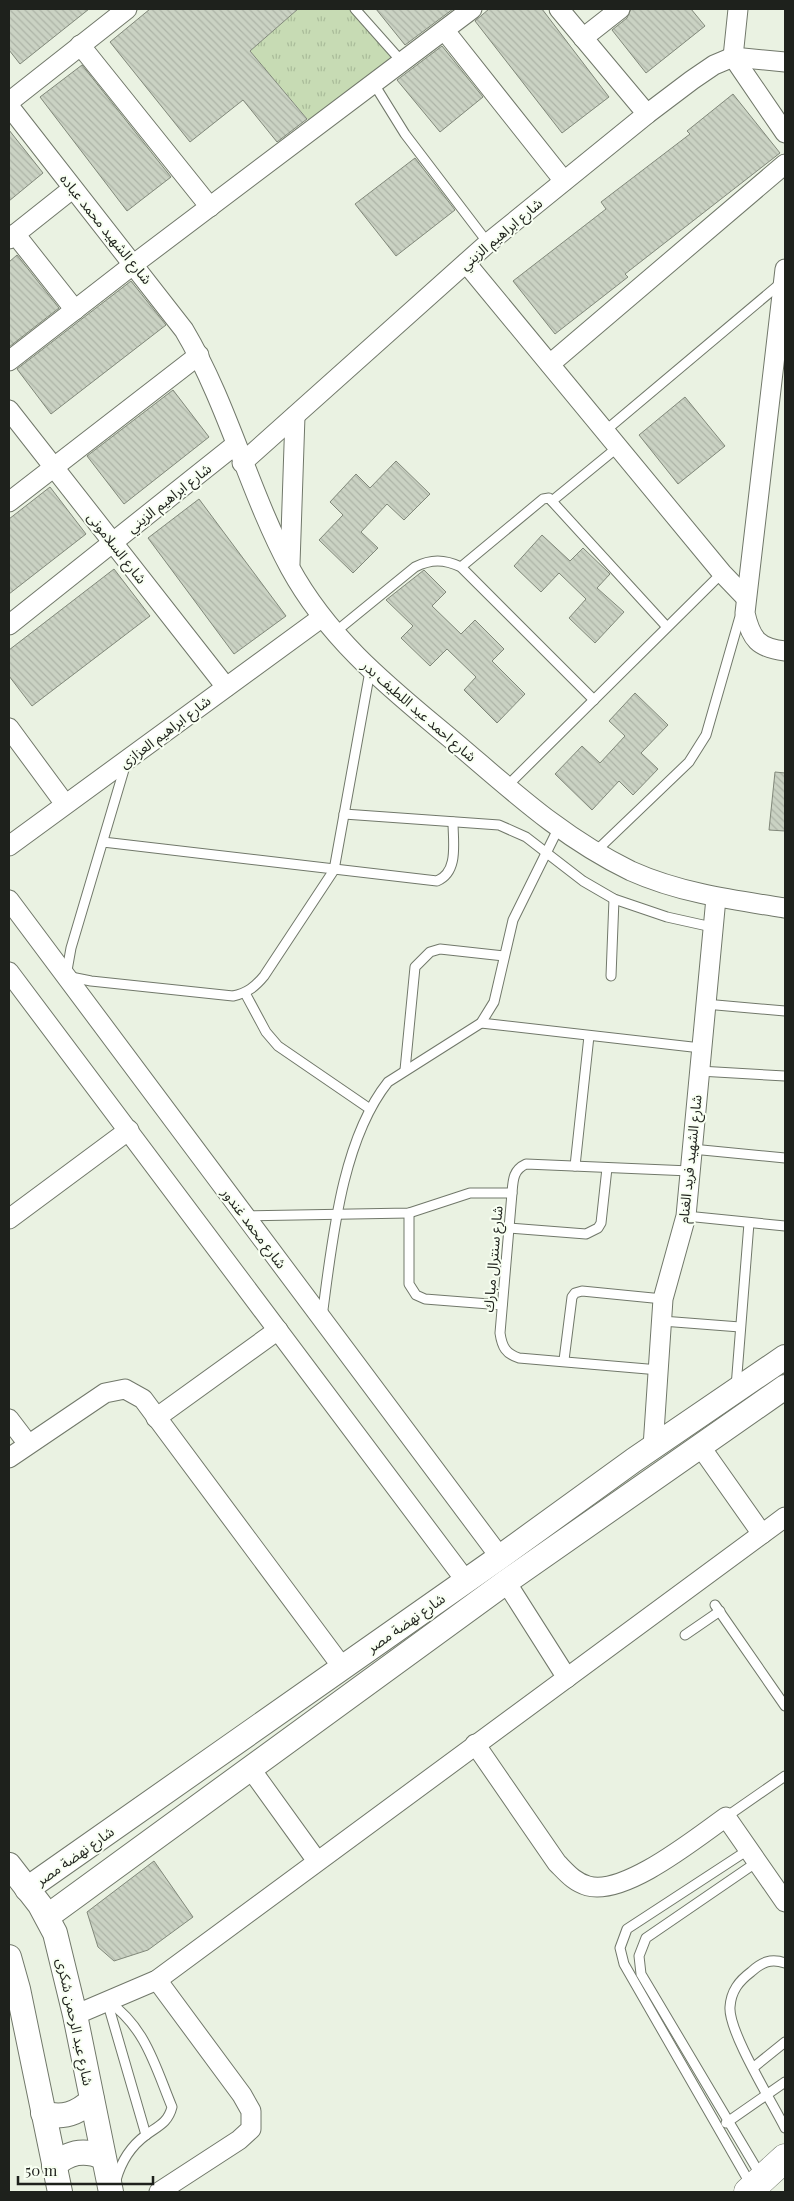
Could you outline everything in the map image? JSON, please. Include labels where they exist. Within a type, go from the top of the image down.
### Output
[{"type":"highway","points":[[754,2186],[785,2158]]},
{"type":"street","points":[[9,104],[127,9]]},
{"type":"street","points":[[9,362],[134,264],[472,9]]},
{"type":"street","points":[[559,9],[646,114]]},
{"type":"street","points":[[584,38],[620,9]]},
{"type":"street","points":[[738,9],[732,57],[785,133]]},
{"type":"street","points":[[445,31],[564,181]]},
{"type":"street","points":[[80,45],[210,207]]},
{"type":"street","points":[[732,57],[785,62]]},
{"type":"street","name":"شارع ابراهيم الزيني","points":[[9,625],[113,542],[295,416],[488,243],[646,114],[714,65],[732,57]]},
{"type":"street","name":"شارع الشهيد محمد عباده","points":[[9,104],[72,189],[169,308],[199,355]]},
{"type":"street","points":[[550,364],[785,164]]},
{"type":"street","points":[[72,189],[12,236],[75,310]]},
{"type":"street","points":[[466,263],[722,573],[746,598]]},
{"type":"street","points":[[784,285],[778,392],[745,613],[748,627],[756,639],[767,649],[785,651]]},
{"type":"street","points":[[9,502],[199,355]]},
{"type":"street","name":"شارع احمد عبد اللطيف بدر","points":[[199,355],[239,454],[290,568],[321,618],[370,671],[558,829],[594,852],[633,872],[674,887],[716,898],[785,908]]},
{"type":"street","name":"شارع السلامونى","points":[[9,410],[226,687]]},
{"type":"street","points":[[290,568],[295,416]]},
{"type":"street","name":"شارع ابراهيم العزازى","points":[[9,846],[321,618]]},
{"type":"street","points":[[9,728],[66,804]]},
{"type":"street","name":"شارع الشهيد فريد الغنام","points":[[653,1447],[663,1299],[686,1216],[716,898]]},
{"type":"street","name":"شارع محمد غندور","points":[[10,905],[66,976],[500,1557]]},
{"type":"street","points":[[9,972],[466,1581]]},
{"type":"street","points":[[9,1219],[128,1130]]},
{"type":"street","points":[[156,1418],[278,1330]]},
{"type":"street","name":"شارع نهضة مصر","points":[[28,1889],[653,1447],[785,1356]]},
{"type":"street","name":"شارع نهضة مصر","points":[[48,1916],[506,1582],[785,1387]]},
{"type":"street","points":[[9,1458],[105,1393],[125,1389],[143,1399],[343,1668]]},
{"type":"street","points":[[9,1419],[28,1444]]},
{"type":"street","points":[[700,1446],[762,1534]]},
{"type":"street","points":[[75,2015],[157,1980],[785,1517]]},
{"type":"street","points":[[506,1582],[567,1678]]},
{"type":"street","points":[[475,1744],[557,1863],[572,1879],[589,1886],[612,1886],[657,1865],[726,1817],[785,1902]]},
{"type":"street","points":[[250,1768],[317,1861]]},
{"type":"street","points":[[140,1810],[158,1835]]},
{"type":"street","name":"شارع عبد الرحمن شكرى","points":[[9,1865],[48,1916],[55,1933],[75,2015],[102,2157],[112,2192]]},
{"type":"street","points":[[9,1957],[13,1992],[43,2113],[60,2192]]},
{"type":"street","points":[[157,1980],[242,2095],[251,2111],[251,2129],[239,2140],[159,2192]]},
{"type":"street","points":[[43,2113],[66,2116],[76,2112],[92,2100]]},
{"type":"street","points":[[54,2166],[65,2156],[80,2152],[88,2152],[102,2157]]},
{"type":"lane","points":[[355,9],[403,62]]},
{"type":"lane","points":[[374,84],[405,134],[488,243]]},
{"type":"lane","points":[[605,431],[784,285]]},
{"type":"lane","points":[[552,501],[618,447]]},
{"type":"lane","points":[[461,567],[543,499],[549,498],[667,628]]},
{"type":"lane","points":[[334,633],[415,567],[426,562],[438,560],[450,562],[461,567],[594,700]]},
{"type":"lane","points":[[507,786],[722,573]]},
{"type":"lane","points":[[594,852],[689,762],[698,751],[706,735],[746,598]]},
{"type":"lane","points":[[127,761],[71,948],[66,976],[91,981],[233,996],[245,993],[256,986],[264,976],[334,870],[370,671]]},
{"type":"lane","points":[[344,814],[499,825],[526,837],[583,881],[614,899],[667,917],[712,927]]},
{"type":"lane","points":[[103,842],[437,881],[444,878],[452,864],[453,822]]},
{"type":"lane","points":[[322,1319],[336,1216],[353,1154],[370,1109],[388,1082],[481,1024],[494,1002],[513,920],[558,829]]},
{"type":"lane","points":[[611,976],[614,899]]},
{"type":"lane","points":[[405,1070],[415,968],[422,959],[440,949],[504,956]]},
{"type":"lane","points":[[245,993],[266,1032],[278,1046],[370,1109]]},
{"type":"lane","points":[[705,1004],[785,1011]]},
{"type":"lane","points":[[481,1024],[701,1048]]},
{"type":"lane","points":[[575,1166],[589,1036]]},
{"type":"lane","points":[[699,1071],[785,1076]]},
{"type":"lane","points":[[692,1149],[785,1158]]},
{"type":"lane","points":[[512,1193],[514,1175],[519,1167],[526,1164],[690,1171]]},
{"type":"lane","points":[[509,1228],[586,1234],[592,1232],[601,1223],[607,1168]]},
{"type":"lane","name":"شارع سنترال مبارك","points":[[245,1216],[336,1216],[409,1213],[470,1193],[512,1193],[500,1333],[504,1349],[509,1355],[519,1358],[564,1360],[659,1370]]},
{"type":"lane","points":[[409,1213],[409,1284],[416,1295],[425,1299],[502,1305]]},
{"type":"lane","points":[[686,1216],[785,1226]]},
{"type":"lane","points":[[736,1391],[749,1222]]},
{"type":"lane","points":[[564,1360],[572,1297],[575,1293],[582,1291],[663,1299]]},
{"type":"lane","points":[[662,1320],[740,1327]]},
{"type":"lane","points":[[685,1635],[717,1608],[785,1706]]},
{"type":"lane","points":[[726,1817],[785,1776]]},
{"type":"lane","points":[[752,1856],[627,1929],[623,1934],[620,1948],[621,1956],[754,2186]]},
{"type":"lane","points":[[752,1856],[646,1938],[641,1946],[639,1956],[642,1974],[729,2121],[754,2186]]},
{"type":"lane","points":[[644,1918],[654,1933]]},
{"type":"lane","points":[[785,1963],[772,1960],[759,1965],[739,1981],[732,1996],[730,2018],[733,2028],[785,2128]]},
{"type":"lane","points":[[107,2001],[146,2135]]},
{"type":"lane","points":[[107,2001],[128,2018],[145,2040],[172,2107],[166,2121],[146,2135],[125,2157],[112,2192]]},
{"type":"lane","points":[[754,2067],[785,2042]]},
{"type":"lane","points":[[719,2128],[785,2082]]},
{"type":"green space","points":[[298,9],[354,9],[403,63],[315,128],[250,51]]},
{"type":"building","points":[[9,9],[89,9],[20,64],[9,50]]},
{"type":"building","points":[[150,9],[298,9],[250,51],[307,119],[277,142],[243,100],[190,142],[110,42]]},
{"type":"building","points":[[376,9],[453,9],[405,45]]},
{"type":"building","points":[[489,9],[542,9],[609,97],[562,133],[475,21]]},
{"type":"building","points":[[631,9],[691,9],[705,26],[646,73],[612,30],[627,18]]},
{"type":"building","points":[[442,46],[483,97],[440,132],[397,80]]},
{"type":"building","points":[[82,65],[171,177],[127,211],[40,97]]},
{"type":"building","points":[[733,94],[780,153],[625,274],[628,277],[555,334],[513,281],[606,209],[601,202],[690,134],[687,131]]},
{"type":"building","points":[[9,130],[43,173],[9,201]]},
{"type":"building","points":[[415,158],[455,210],[396,256],[355,204]]},
{"type":"building","points":[[17,255],[59,308],[9,347],[9,262]]},
{"type":"building","points":[[131,281],[166,325],[51,414],[17,369]]},
{"type":"building","points":[[173,390],[209,437],[124,504],[87,456]]},
{"type":"building","points":[[685,397],[725,446],[678,484],[639,435]]},
{"type":"building","points":[[396,461],[430,494],[404,520],[387,504],[361,532],[378,548],[353,573],[319,540],[343,515],[330,502],[356,474],[370,488]]},
{"type":"building","points":[[50,487],[86,534],[9,594],[9,519]]},
{"type":"building","points":[[199,499],[286,616],[234,654],[148,538]]},
{"type":"building","points":[[542,535],[570,561],[583,548],[610,574],[597,588],[624,612],[595,643],[569,618],[586,599],[559,573],[541,592],[514,566]]},
{"type":"building","points":[[114,569],[150,616],[32,706],[9,676],[9,650]]},
{"type":"building","points":[[424,570],[446,592],[432,606],[461,634],[475,620],[504,649],[492,661],[525,694],[497,723],[464,690],[476,677],[447,649],[430,666],[401,638],[413,626],[386,600]]},
{"type":"building","points":[[635,693],[668,725],[641,753],[658,769],[633,795],[619,781],[592,810],[555,774],[582,746],[600,763],[625,736],[609,721]]},
{"type":"building","points":[[775,772],[785,773],[785,831],[769,830]]},
{"type":"building","points":[[154,1861],[193,1917],[148,1950],[114,1961],[98,1947],[87,1912]]}]
